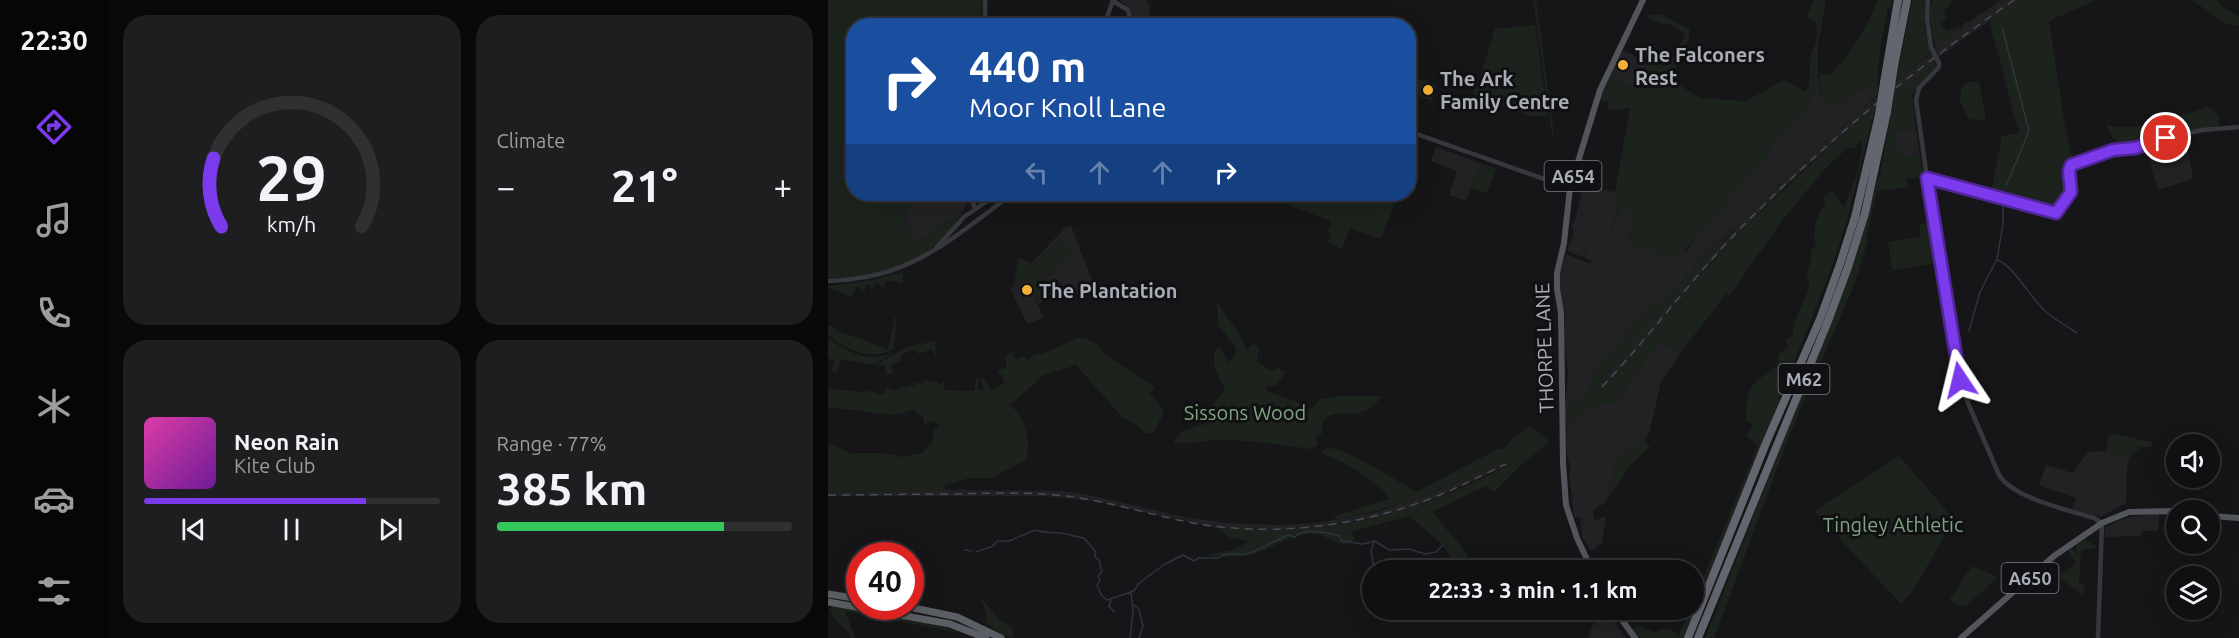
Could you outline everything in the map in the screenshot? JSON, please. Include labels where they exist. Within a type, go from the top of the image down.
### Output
[{"type":"highway","name":"M62","points":[[1688,638],[1766,442],[1820,319],[1840,264],[1855,217],[1879,115],[1898,0]]},
{"type":"highway","name":"M62","points":[[1698,638],[1848,267],[1865,213],[1887,112],[1907,0]]},
{"type":"highway","points":[[828,594],[846,597]]},
{"type":"highway","points":[[828,602],[939,621],[968,629],[986,638]]},
{"type":"highway","points":[[924,610],[957,617],[1001,638]]},
{"type":"main road","name":"THORPE LANE","points":[[1587,560],[1566,505],[1563,470],[1561,313],[1557,284],[1570,188],[1600,90],[1644,0]]},
{"type":"main road","name":"A650","points":[[1961,638],[2054,556],[2102,523],[2129,512],[2166,511]]},
{"type":"main road","points":[[2220,517],[2239,518]]},
{"type":"main road","points":[[1622,620],[1635,638]]},
{"type":"street","points":[[985,0],[985,18]]},
{"type":"street","points":[[1107,18],[1113,0],[1128,10],[1130,18]]},
{"type":"street","points":[[1928,0],[1927,18],[1931,47],[1939,67],[1916,94],[1927,178],[1960,380],[1999,475],[2012,489],[2094,518],[2102,523],[2098,638]]},
{"type":"street","points":[[1927,178],[2056,213],[2069,196],[2071,189],[2069,171],[2075,162],[2113,150],[2135,148],[2203,130],[2239,127]]},
{"type":"street","points":[[1416,134],[1570,188]]},
{"type":"street","points":[[972,201],[975,208]]},
{"type":"street","points":[[933,251],[975,208],[987,201],[992,210]]},
{"type":"street","points":[[828,281],[855,279],[891,272],[906,266],[933,251],[1002,201]]},
{"type":"street","points":[[964,217],[971,225]]},
{"type":"shaded area","points":[[1120,0],[1145,0],[1151,6],[1149,18],[1133,18],[1130,9]]},
{"type":"shaded area","points":[[2001,0],[2019,0],[1939,57],[1933,65],[1907,86],[1895,92],[1875,110],[1865,115],[1786,186],[1700,274],[1636,353],[1603,388],[1600,384],[1690,278],[1753,210],[1808,157],[1931,54],[1936,46],[1965,23]]},
{"type":"shaded area","points":[[1622,50],[1650,63],[1637,89],[1610,76]]},
{"type":"shaded area","points":[[1818,74],[1820,95],[1844,103],[1850,96],[1870,87],[1875,92],[1878,91],[1878,95],[1775,187],[1697,263],[1675,289],[1644,313],[1597,367],[1591,387],[1565,410],[1568,370],[1564,344],[1565,309],[1563,309],[1560,292],[1560,273],[1566,254],[1589,263],[1593,261],[1584,258],[1588,246],[1583,257],[1567,251],[1574,234],[1571,224],[1575,221],[1583,185],[1615,192],[1617,204],[1611,237],[1622,207],[1631,211],[1635,225],[1625,241],[1686,253],[1694,240],[1765,156],[1773,142],[1802,114],[1814,97]]},
{"type":"shaded area","points":[[1916,129],[1920,155],[1904,157],[1897,151],[1894,133]]},
{"type":"shaded area","points":[[2186,136],[2193,179],[2158,190],[2145,146]]},
{"type":"shaded area","points":[[1436,147],[1480,163],[1466,201],[1449,195],[1457,171],[1431,161]]},
{"type":"shaded area","points":[[912,201],[966,201],[963,211],[919,240],[903,226]]},
{"type":"shaded area","points":[[1071,226],[1095,288],[1062,300],[1031,263],[1065,228]]},
{"type":"shaded area","points":[[1029,280],[1043,318],[1027,324],[1010,288]]},
{"type":"shaded area","points":[[1659,343],[1682,351],[1661,382],[1649,434],[1621,456],[1615,465],[1605,503],[1593,510],[1594,520],[1606,517],[1602,543],[1591,551],[1582,537],[1580,517],[1574,517],[1569,472],[1571,470],[1565,439],[1569,423],[1586,407],[1598,413],[1597,409],[1601,403],[1614,404]]},
{"type":"shaded area","points":[[2105,451],[2130,457],[2127,468],[2126,503],[2100,517],[2072,509],[2076,498],[2039,485],[2046,465],[2073,473],[2088,452]]},
{"type":"shaded area","points":[[1504,460],[1506,466],[1421,505],[1383,517],[1307,529],[1217,528],[1092,501],[1045,496],[828,496],[828,492],[1064,491],[1184,517],[1226,523],[1279,525],[1317,523],[1377,512],[1442,489]]},
{"type":"shaded area","points":[[2159,514],[2158,531],[2142,531],[2141,536],[2105,537],[2105,528],[2116,522],[2129,517]]},
{"type":"shaded area","points":[[1595,620],[1613,620],[1626,638],[1588,638]]},
{"type":"green space","points":[[828,0],[981,0],[981,18],[846,18],[846,201],[912,201],[903,226],[919,240],[963,211],[939,243],[906,263],[868,275],[828,278]]},
{"type":"green space","points":[[1533,0],[1536,0],[1554,135],[1552,135]]},
{"type":"green space","points":[[1814,0],[1826,0],[1818,46],[1818,74],[1814,97],[1802,114],[1773,142],[1765,160],[1679,259],[1652,253],[1625,241],[1635,226],[1625,219],[1631,211],[1622,207],[1611,238],[1617,204],[1615,192],[1630,108],[1608,110],[1609,102],[1599,100],[1610,76],[1637,89],[1650,63],[1668,65],[1686,34],[1673,25],[1664,25],[1645,16],[1660,14],[1689,29],[1689,39],[1684,50],[1673,71],[1668,72],[1673,81],[1700,98],[1746,101],[1784,80],[1804,91],[1809,87],[1810,60],[1817,36],[1816,23],[1806,17]]},
{"type":"green space","points":[[1877,0],[1892,0],[1891,7],[1888,7],[1880,49],[1878,91],[1875,92],[1870,87],[1850,96],[1839,106],[1833,107],[1820,95],[1820,74],[1831,75],[1845,58],[1864,30]]},
{"type":"green space","points":[[1912,0],[1926,0],[1925,27],[1932,52],[1896,82]]},
{"type":"green space","points":[[1933,0],[1952,0],[1944,13],[1947,18],[1941,24],[1947,31],[1959,25],[1960,29],[1935,47],[1929,14]]},
{"type":"green space","points":[[2019,0],[2096,0],[2049,21],[2066,133],[2073,161],[2067,170],[2068,193],[2055,210],[1991,193],[2002,136],[2019,133],[1989,20]]},
{"type":"green space","points":[[2192,0],[2217,0],[2224,8],[2239,17],[2239,26],[2224,23]]},
{"type":"green space","points":[[1535,25],[1548,116],[1531,116],[1483,100],[1478,107],[1469,103],[1495,29]]},
{"type":"green space","points":[[1935,62],[1936,66],[1912,94],[1916,129],[1894,133],[1897,150],[1902,150],[1904,157],[1920,155],[1924,177],[1907,179],[1908,187],[1877,191],[1866,239],[1868,240],[1855,283],[1790,434],[1714,638],[1705,638],[1851,270],[1881,170],[1895,92],[1907,86]]},
{"type":"green space","points":[[1416,78],[1437,85],[1432,101],[1418,96],[1416,100]]},
{"type":"green space","points":[[1979,81],[1986,121],[1969,119],[1960,102],[1961,88],[1968,82]]},
{"type":"green space","points":[[1878,95],[1779,185],[1729,235],[1600,384],[1603,388],[1689,288],[1761,213],[1865,115],[1875,110],[1847,220],[1831,270],[1704,588],[1704,576],[1758,446],[1747,436],[1753,424],[1746,421],[1749,393],[1760,378],[1777,366],[1779,354],[1789,346],[1785,340],[1793,335],[1795,321],[1808,291],[1807,274],[1811,250],[1816,245],[1815,229],[1819,214],[1825,205],[1824,196],[1832,190],[1844,207],[1859,166],[1861,141],[1855,148],[1848,147],[1823,171],[1781,222],[1730,295],[1726,294],[1682,351],[1659,343],[1614,404],[1601,403],[1597,409],[1598,414],[1586,407],[1569,423],[1567,440],[1565,410],[1591,387],[1597,367],[1644,313],[1675,289],[1697,263],[1775,187]]},
{"type":"green space","points":[[2209,107],[2218,115],[2220,126],[2126,146],[2121,146],[2110,134],[2106,125],[2130,127],[2144,125]]},
{"type":"green space","points":[[1480,163],[1496,169],[1487,193],[1471,188]]},
{"type":"green space","points":[[1290,201],[1386,201],[1394,204],[1381,239],[1350,228],[1342,249],[1328,242],[1331,235],[1328,231],[1331,221],[1289,205]]},
{"type":"green space","points":[[1931,222],[1938,263],[1892,270],[1888,242],[1921,236],[1919,224]]},
{"type":"green space","points":[[1060,237],[1074,251],[1049,277],[1034,263]]},
{"type":"green space","points":[[1019,257],[1031,263],[1055,293],[1039,304],[1028,280],[1013,287]]},
{"type":"green space","points":[[903,272],[902,283],[887,280],[883,288],[876,282],[872,291],[871,286],[867,284],[864,290],[856,287],[852,297],[828,288],[828,286],[869,281]]},
{"type":"green space","name":"Sissons Wood","points":[[1217,302],[1238,332],[1247,350],[1253,344],[1259,347],[1257,361],[1271,371],[1279,368],[1285,372],[1277,385],[1266,386],[1266,391],[1296,401],[1310,410],[1320,399],[1340,396],[1381,396],[1375,405],[1359,413],[1330,415],[1324,421],[1322,434],[1315,436],[1318,445],[1311,449],[1232,440],[1173,443],[1182,431],[1205,424],[1213,404],[1225,390],[1215,367],[1214,356],[1219,346],[1229,363],[1235,356],[1236,348],[1218,325]]},
{"type":"green space","points":[[895,317],[897,317],[894,349],[885,353],[860,352],[828,335],[828,325],[835,330],[888,349]]},
{"type":"green space","points":[[828,338],[857,355],[876,357],[894,353],[872,365],[842,359],[836,372],[831,371],[835,361],[828,358]]},
{"type":"green space","points":[[1078,338],[1086,338],[1097,344],[1104,354],[1155,387],[1149,393],[1164,413],[1153,433],[1145,433],[1122,417],[1076,365],[1044,375],[1010,405],[1020,416],[1026,430],[1028,445],[1026,460],[991,478],[969,478],[945,485],[945,490],[828,492],[828,445],[849,453],[885,453],[902,457],[922,453],[932,442],[934,430],[939,427],[938,423],[932,421],[924,424],[923,416],[917,414],[914,409],[892,415],[828,407],[828,388],[867,393],[868,390],[883,395],[886,388],[895,391],[899,387],[914,386],[916,382],[923,384],[924,380],[941,384],[945,379],[943,390],[974,391],[976,378],[979,378],[978,390],[983,390],[981,377],[983,377],[992,390],[1005,382],[997,370],[1006,368],[1006,355],[1015,352],[1013,355],[1016,360],[1024,356],[1027,360],[1038,353],[1040,355]]},
{"type":"green space","points":[[935,341],[936,357],[932,349],[918,354],[916,349],[902,354],[901,361],[890,365],[893,374],[885,375],[885,365],[875,365],[907,347]]},
{"type":"green space","points":[[1530,426],[1550,441],[1522,464],[1494,492],[1486,486],[1432,512],[1465,551],[1470,560],[1454,560],[1442,544],[1409,516],[1350,532],[1356,538],[1347,545],[1317,534],[1304,534],[1289,538],[1254,554],[1230,557],[1207,555],[1232,550],[1250,541],[1231,538],[1217,528],[1294,529],[1366,520],[1436,499],[1506,466],[1503,461],[1443,488],[1401,503],[1336,519],[1334,516],[1390,499],[1377,485],[1358,472],[1339,460],[1321,454],[1326,449],[1337,449],[1348,453],[1416,492],[1498,449],[1504,449]]},
{"type":"green space","points":[[2109,433],[2152,442],[2151,447],[2140,447],[2130,457],[2106,451]]},
{"type":"green space","points":[[1644,440],[1650,447],[1630,466],[1605,503],[1615,464],[1621,456]]},
{"type":"green space","name":"Tingley Athletic","points":[[1899,456],[1954,519],[1913,591],[1901,604],[1814,511]]},
{"type":"green space","points":[[2084,539],[2098,547],[2081,551],[2079,584],[2085,585],[2083,595],[2059,577],[2076,563],[2068,551],[2072,548],[2076,553],[2078,552],[2075,546]]},
{"type":"green space","points":[[1972,566],[1998,577],[1965,607],[1957,606],[1950,599]]},
{"type":"green space","points":[[979,595],[1001,621],[1012,627],[1013,638],[1002,635],[986,622],[986,612]]},
{"type":"green space","points":[[833,606],[846,608],[846,620],[848,620],[855,638],[851,638],[830,609]]},
{"type":"green space","points":[[892,620],[925,623],[961,632],[979,638]]},
{"type":"green space","points":[[1685,620],[1691,620],[1684,638],[1639,638],[1632,629],[1640,626],[1654,632],[1667,628],[1679,634]]},
{"type":"waterway","points":[[2002,27],[2029,131],[2006,186]]},
{"type":"waterway","points":[[1969,331],[1980,292],[1997,259],[2003,224],[2003,204]]},
{"type":"waterway","points":[[1998,260],[2016,275],[2045,311],[2077,333]]},
{"type":"waterway","points":[[976,552],[993,546],[997,541],[1009,541],[1035,530],[1084,538],[1099,560],[1102,572],[1098,576],[1100,580],[1097,586],[1107,600],[1134,591],[1139,583],[1165,564],[1183,555],[1194,561],[1199,558],[1219,558],[1229,554],[1247,554],[1288,535],[1295,537],[1304,532],[1328,533],[1339,536],[1342,541],[1363,544],[1375,541],[1389,550],[1409,549],[1425,554],[1436,552],[1443,545]]},
{"type":"waterway","points":[[1372,560],[1371,550],[1374,542]]},
{"type":"waterway","points":[[965,550],[972,551]]},
{"type":"waterway","points":[[1130,638],[1133,613],[1131,591]]},
{"type":"waterway","points":[[1111,600],[1109,606],[1114,612]]},
{"type":"waterway","points":[[1132,604],[1139,609],[1143,626],[1139,638]]},
{"type":"railway","points":[[1602,387],[1736,233],[1801,170],[1904,81],[2014,0]]},
{"type":"railway","points":[[828,495],[997,493],[1051,495],[1098,501],[1198,524],[1227,528],[1285,529],[1343,523],[1399,509],[1447,492],[1506,464]]},
{"type":"place","name":"The Falconers Rest","points":[[1623,65]]},
{"type":"place","name":"The Ark Family Centre","points":[[1428,90]]},
{"type":"place","name":"The Plantation","points":[[1027,290]]},
{"type":"route","points":[[1960,380],[1927,178],[2056,213],[2071,192],[2069,167],[2075,162],[2113,150],[2135,148],[2166,138]]}]
